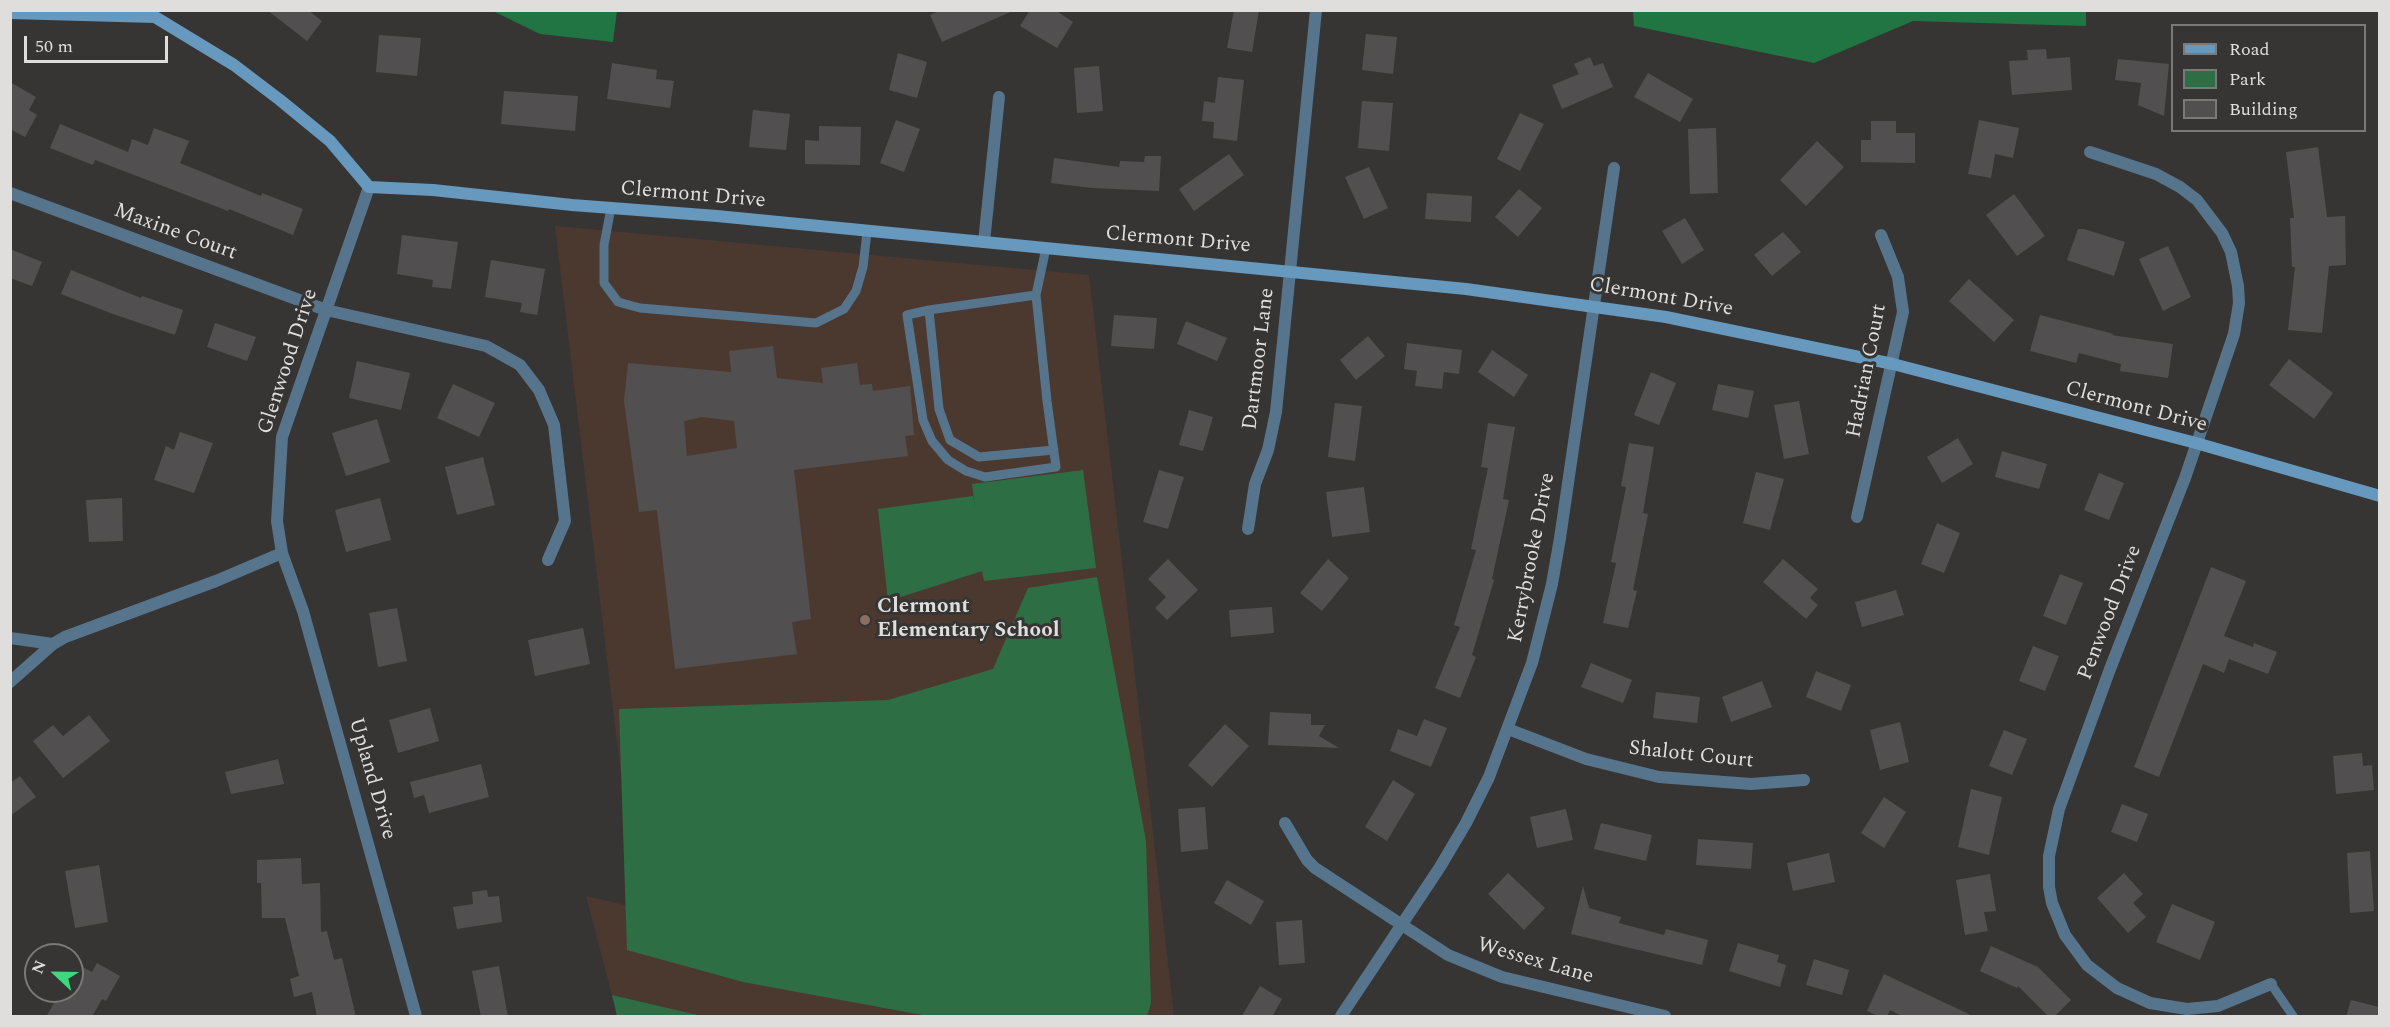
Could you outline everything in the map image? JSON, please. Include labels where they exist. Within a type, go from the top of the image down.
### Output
[{"type":"street","name":"Dartmoor Lane","points":[[1248,529],[1256,484],[1268,450],[1275,420],[1316,10]]},
{"type":"street","points":[[10,13],[152,14],[234,65],[280,100],[330,141],[369,187]]},
{"type":"street","points":[[984,242],[999,97]]},
{"type":"street","name":"Penwood Drive","points":[[2090,152],[2156,174],[2180,187],[2197,200],[2211,216],[2231,252],[2238,286],[2237,321],[2196,443],[2058,809],[2049,856],[2049,887],[2058,919],[2076,952],[2103,978],[2135,997],[2167,1006],[2204,1008],[2218,1006],[2271,984]]},
{"type":"street","name":"Kerrybrooke Drive","points":[[1341,1017],[1466,823],[1489,777],[1532,663],[1552,584],[1614,168]]},
{"type":"street","name":"Clermont Drive","points":[[369,187],[433,190],[1290,271],[1466,289],[1666,317],[1893,364],[2196,443],[2379,496]]},
{"type":"street","name":"Glenwood Drive","points":[[282,553],[277,521],[282,437],[369,187]]},
{"type":"street","name":"Maxine Court","points":[[10,193],[326,310],[486,346],[520,365],[539,390],[554,425],[566,521],[548,560]]},
{"type":"street","name":"Hadrian Court","points":[[1857,517],[1903,312],[1902,293],[1892,259],[1881,235]]},
{"type":"street","points":[[10,682],[52,644],[65,637],[216,581],[282,553]]},
{"type":"street","name":"Upland Drive","points":[[282,553],[303,611],[416,1017]]},
{"type":"street","points":[[10,638],[52,644]]},
{"type":"street","name":"Shalott Court","points":[[1508,729],[1586,759],[1659,777],[1735,784],[1804,780]]},
{"type":"street","name":"Wessex Lane","points":[[1285,823],[1307,860],[1315,868],[1448,955],[1502,977],[1665,1017]]},
{"type":"lane","points":[[611,208],[604,245],[604,283],[618,302],[640,308],[816,323],[844,309],[856,291],[863,267],[867,232]]},
{"type":"lane","points":[[1036,295],[907,315],[922,420],[932,441],[948,460],[966,471],[985,477],[1056,467],[1036,295],[1046,248]]},
{"type":"lane","points":[[929,310],[939,409],[950,440],[979,458],[1054,450]]},
{"type":"lane","points":[[2271,984],[2293,1017]]},
{"type":"shaded area","name":"Clermont Elementary School","points":[[555,226],[1089,275],[1174,1016],[703,1016],[612,995],[586,896],[637,908]]},
{"type":"green space","points":[[617,10],[613,42],[540,34],[493,11]]},
{"type":"green space","points":[[1633,11],[2086,11],[2086,26],[1913,21],[1814,63],[1634,26]]},
{"type":"green space","points":[[1083,470],[1096,568],[984,581],[982,571],[888,601],[878,509],[973,496],[975,508],[972,484]]},
{"type":"green space","points":[[1097,577],[1146,841],[1151,1003],[1147,1016],[928,1016],[743,982],[627,950],[619,709],[888,700],[993,669],[1028,588]]},
{"type":"green space","points":[[612,995],[702,1016],[617,1016]]},
{"type":"building","points":[[267,10],[308,10],[322,21],[307,41]]},
{"type":"building","points":[[941,10],[1015,10],[942,42],[930,15]]},
{"type":"building","points":[[1030,10],[1055,10],[1073,22],[1057,48],[1020,26]]},
{"type":"building","points":[[1234,10],[1259,10],[1252,52],[1227,48]]},
{"type":"building","points":[[1366,34],[1397,37],[1393,74],[1362,70]]},
{"type":"building","points":[[379,35],[421,38],[417,76],[376,72]]},
{"type":"building","points":[[2046,49],[2047,59],[2070,57],[2072,90],[2012,95],[2009,61],[2028,60],[2027,50]]},
{"type":"building","points":[[898,53],[927,62],[917,98],[889,90]]},
{"type":"building","points":[[1590,57],[1594,66],[1603,63],[1613,87],[1562,109],[1552,85],[1579,74],[1574,64]]},
{"type":"building","points":[[2118,59],[2169,64],[2164,116],[2138,105],[2141,83],[2115,80]]},
{"type":"building","points":[[612,63],[657,70],[656,79],[674,81],[670,108],[607,99]]},
{"type":"building","points":[[1099,66],[1103,111],[1077,113],[1074,68]]},
{"type":"building","points":[[1648,73],[1693,99],[1680,122],[1634,97]]},
{"type":"building","points":[[1218,77],[1244,80],[1237,141],[1213,138],[1214,122],[1202,121],[1204,101],[1215,103]]},
{"type":"building","points":[[10,82],[36,97],[29,110],[37,115],[25,137],[10,129]]},
{"type":"building","points":[[504,91],[578,96],[575,131],[501,124]]},
{"type":"building","points":[[1362,101],[1393,103],[1389,151],[1358,148]]},
{"type":"building","points":[[753,110],[790,114],[786,150],[749,147]]},
{"type":"building","points":[[1520,113],[1544,124],[1520,171],[1497,159]]},
{"type":"building","points":[[896,120],[920,129],[904,172],[880,163]]},
{"type":"building","points":[[1979,120],[2019,128],[2013,158],[1995,154],[1991,178],[1968,174]]},
{"type":"building","points":[[1871,121],[1896,121],[1896,133],[1915,133],[1915,163],[1861,162],[1861,140],[1871,140]]},
{"type":"building","points":[[60,124],[128,152],[132,139],[148,145],[154,128],[189,141],[180,163],[261,196],[262,193],[303,209],[293,235],[95,160],[93,165],[50,148]]},
{"type":"building","points":[[819,126],[861,127],[860,165],[805,164],[805,140],[819,141]]},
{"type":"building","points":[[1716,128],[1718,193],[1690,194],[1688,129]]},
{"type":"building","points":[[1817,141],[1844,167],[1806,206],[1780,180]]},
{"type":"building","points":[[2318,147],[2327,217],[2345,216],[2346,265],[2329,266],[2322,333],[2288,330],[2295,267],[2292,267],[2290,218],[2294,218],[2286,152]]},
{"type":"building","points":[[1229,154],[1244,175],[1194,211],[1179,189]]},
{"type":"building","points":[[1145,156],[1161,156],[1159,191],[1092,188],[1051,183],[1054,158],[1119,167],[1120,161],[1144,162]]},
{"type":"building","points":[[1369,167],[1388,208],[1364,219],[1345,177]]},
{"type":"building","points":[[1519,189],[1542,208],[1518,237],[1495,217]]},
{"type":"building","points":[[1427,193],[1472,196],[1471,222],[1425,219]]},
{"type":"building","points":[[2014,194],[2045,236],[2017,256],[1986,215]]},
{"type":"building","points":[[1685,218],[1704,250],[1682,264],[1662,231]]},
{"type":"building","points":[[2078,229],[2125,242],[2114,276],[2067,260]]},
{"type":"building","points":[[1783,232],[1801,252],[1772,276],[1754,255]]},
{"type":"building","points":[[402,235],[458,242],[451,289],[432,287],[433,280],[397,274]]},
{"type":"building","points":[[2168,246],[2191,297],[2163,311],[2139,259]]},
{"type":"building","points":[[10,249],[42,262],[32,286],[10,278]]},
{"type":"building","points":[[491,260],[545,269],[537,315],[520,312],[522,303],[485,297]]},
{"type":"building","points":[[71,270],[141,298],[142,296],[183,310],[175,335],[61,294]]},
{"type":"building","points":[[1969,279],[2014,320],[1994,342],[1949,301]]},
{"type":"building","points":[[1114,315],[1157,318],[1154,349],[1111,346]]},
{"type":"building","points":[[2040,315],[2114,334],[2111,335],[2173,344],[2168,378],[2120,371],[2121,364],[2079,353],[2076,363],[2030,351]]},
{"type":"building","points":[[1186,321],[1227,338],[1217,361],[1177,344]]},
{"type":"building","points":[[215,323],[256,337],[247,361],[207,347]]},
{"type":"building","points":[[1368,336],[1385,356],[1356,380],[1340,360]]},
{"type":"building","points":[[1407,343],[1462,350],[1459,374],[1444,372],[1442,389],[1415,386],[1417,371],[1404,369]]},
{"type":"building","points":[[773,346],[777,378],[823,383],[821,368],[857,363],[860,385],[872,384],[873,391],[910,386],[914,435],[905,436],[908,456],[794,470],[811,619],[792,622],[797,654],[675,669],[657,510],[639,512],[624,401],[628,363],[731,372],[729,351]],"holes":[[[702,417],[734,421],[737,448],[687,456],[684,421]]]},
{"type":"building","points":[[1492,350],[1528,375],[1514,397],[1478,372]]},
{"type":"building","points":[[2289,359],[2333,393],[2314,419],[2269,385]]},
{"type":"building","points":[[357,361],[410,373],[401,410],[349,398]]},
{"type":"building","points":[[1651,372],[1676,383],[1659,425],[1634,415]]},
{"type":"building","points":[[453,384],[495,403],[479,437],[437,418]]},
{"type":"building","points":[[1718,384],[1754,391],[1748,418],[1712,410]]},
{"type":"building","points":[[1799,401],[1809,454],[1784,459],[1774,405]]},
{"type":"building","points":[[1335,403],[1362,406],[1355,461],[1328,457]]},
{"type":"building","points":[[1189,410],[1213,417],[1203,451],[1179,445]]},
{"type":"building","points":[[377,419],[390,462],[346,476],[332,433]]},
{"type":"building","points":[[1488,423],[1515,427],[1503,499],[1509,500],[1492,579],[1494,580],[1472,655],[1476,657],[1460,698],[1435,688],[1460,627],[1454,625],[1476,550],[1471,549],[1488,468],[1481,467]]},
{"type":"building","points":[[180,432],[213,443],[194,493],[154,480],[166,446],[174,450]]},
{"type":"building","points":[[1958,438],[1973,464],[1942,483],[1927,457]]},
{"type":"building","points":[[1629,443],[1654,447],[1643,513],[1648,514],[1633,590],[1637,591],[1628,628],[1603,623],[1616,563],[1611,562],[1626,487],[1621,486]]},
{"type":"building","points":[[2002,451],[2047,464],[2039,489],[1995,477]]},
{"type":"building","points":[[483,457],[495,505],[457,515],[445,467]]},
{"type":"building","points":[[1159,470],[1184,477],[1168,529],[1143,522]]},
{"type":"building","points":[[1756,472],[1784,479],[1770,530],[1743,523]]},
{"type":"building","points":[[2099,473],[2124,483],[2109,520],[2084,510]]},
{"type":"building","points":[[1364,487],[1370,532],[1332,537],[1326,492]]},
{"type":"building","points":[[122,498],[123,541],[89,542],[86,500]]},
{"type":"building","points":[[380,498],[391,540],[346,552],[335,510]]},
{"type":"building","points":[[1937,523],[1960,533],[1944,573],[1921,564]]},
{"type":"building","points":[[1168,559],[1198,590],[1167,620],[1155,608],[1166,597],[1148,579]]},
{"type":"building","points":[[1328,559],[1349,578],[1322,611],[1300,593]]},
{"type":"building","points":[[1783,559],[1818,589],[1810,598],[1818,605],[1806,619],[1763,582]]},
{"type":"building","points":[[2211,567],[2246,581],[2224,636],[2253,647],[2254,643],[2277,652],[2268,674],[2229,659],[2224,673],[2203,664],[2159,777],[2134,767]]},
{"type":"building","points":[[2060,574],[2083,583],[2066,625],[2043,616]]},
{"type":"building","points":[[1896,590],[1904,615],[1862,627],[1855,602]]},
{"type":"building","points":[[1272,607],[1274,633],[1231,637],[1229,610]]},
{"type":"building","points":[[397,608],[407,661],[378,667],[369,613]]},
{"type":"building","points":[[583,628],[590,664],[535,676],[528,640]]},
{"type":"building","points":[[2033,646],[2059,656],[2045,691],[2019,681]]},
{"type":"building","points":[[1591,663],[1632,680],[1623,703],[1581,687]]},
{"type":"building","points":[[1816,671],[1851,685],[1841,711],[1806,697]]},
{"type":"building","points":[[1762,681],[1772,707],[1731,722],[1722,697]]},
{"type":"building","points":[[1656,692],[1700,697],[1697,723],[1653,718]]},
{"type":"building","points":[[430,708],[439,741],[398,753],[389,720]]},
{"type":"building","points":[[1270,712],[1311,714],[1311,725],[1325,725],[1319,736],[1339,748],[1268,745]]},
{"type":"building","points":[[89,715],[110,741],[63,778],[33,741],[53,725],[63,736]]},
{"type":"building","points":[[1424,719],[1447,728],[1431,767],[1390,751],[1398,729],[1417,736]]},
{"type":"building","points":[[1900,722],[1909,762],[1880,770],[1870,730]]},
{"type":"building","points":[[1225,724],[1249,746],[1212,787],[1188,765]]},
{"type":"building","points":[[2004,730],[2027,739],[2012,775],[1989,766]]},
{"type":"building","points":[[2362,753],[2363,766],[2372,765],[2374,790],[2336,794],[2333,756]]},
{"type":"building","points":[[278,759],[284,784],[231,794],[225,772]]},
{"type":"building","points":[[481,764],[489,797],[429,813],[424,795],[414,798],[410,782]]},
{"type":"building","points":[[20,776],[36,797],[10,816],[10,783]]},
{"type":"building","points":[[1393,780],[1415,794],[1387,841],[1365,827]]},
{"type":"building","points":[[1971,789],[2002,797],[1989,855],[1958,847]]},
{"type":"building","points":[[1884,797],[1906,812],[1884,848],[1861,833]]},
{"type":"building","points":[[2122,804],[2148,814],[2137,842],[2111,832]]},
{"type":"building","points":[[1205,807],[1208,849],[1181,852],[1178,809]]},
{"type":"building","points":[[1566,809],[1573,840],[1537,848],[1530,817]]},
{"type":"building","points":[[1601,823],[1652,835],[1646,861],[1594,849]]},
{"type":"building","points":[[1698,839],[1753,843],[1751,869],[1696,865]]},
{"type":"building","points":[[2370,851],[2374,911],[2350,913],[2347,853]]},
{"type":"building","points":[[1829,853],[1835,882],[1793,891],[1787,863]]},
{"type":"building","points":[[301,858],[302,884],[320,883],[321,932],[327,931],[334,960],[342,958],[356,1017],[317,1017],[312,992],[294,997],[290,979],[299,976],[285,918],[262,918],[261,883],[257,883],[257,860]]},
{"type":"building","points":[[99,865],[108,922],[75,928],[65,871]]},
{"type":"building","points":[[1508,873],[1545,908],[1524,930],[1488,894]]},
{"type":"building","points":[[2124,873],[2143,894],[2133,903],[2146,917],[2128,933],[2097,898]]},
{"type":"building","points":[[1990,874],[1996,911],[1984,912],[1988,931],[1965,935],[1956,880]]},
{"type":"building","points":[[1227,880],[1264,901],[1251,925],[1214,903]]},
{"type":"building","points":[[1583,886],[1589,908],[1621,917],[1619,923],[1664,935],[1666,929],[1708,940],[1702,965],[1571,934]]},
{"type":"building","points":[[487,890],[488,897],[499,896],[502,922],[457,929],[453,907],[473,904],[472,892]]},
{"type":"building","points":[[2172,904],[2215,922],[2200,960],[2156,942]]},
{"type":"building","points":[[1302,920],[1305,963],[1279,965],[1276,922]]},
{"type":"building","points":[[1738,943],[1779,955],[1777,962],[1786,965],[1780,987],[1729,971]]},
{"type":"building","points":[[1991,946],[2038,967],[2071,1000],[2054,1017],[2049,1017],[2018,986],[2017,988],[1980,971]]},
{"type":"building","points":[[1814,959],[1849,970],[1842,995],[1806,985]]},
{"type":"building","points":[[97,963],[120,976],[106,1001],[102,999],[92,1017],[46,1017],[54,1003],[84,1003],[84,968],[92,972]]},
{"type":"building","points":[[499,966],[508,1017],[481,1017],[472,971]]},
{"type":"building","points":[[1884,974],[1975,1017],[1904,1017],[1890,1010],[1887,1017],[1880,1017],[1867,1011]]},
{"type":"building","points":[[1260,986],[1282,999],[1272,1017],[1241,1017]]},
{"type":"building","points":[[2351,1000],[2379,1007],[2379,1017],[2346,1017]]},
{"type":"place","name":"Clermont Elementary School","points":[[865,620]]}]
